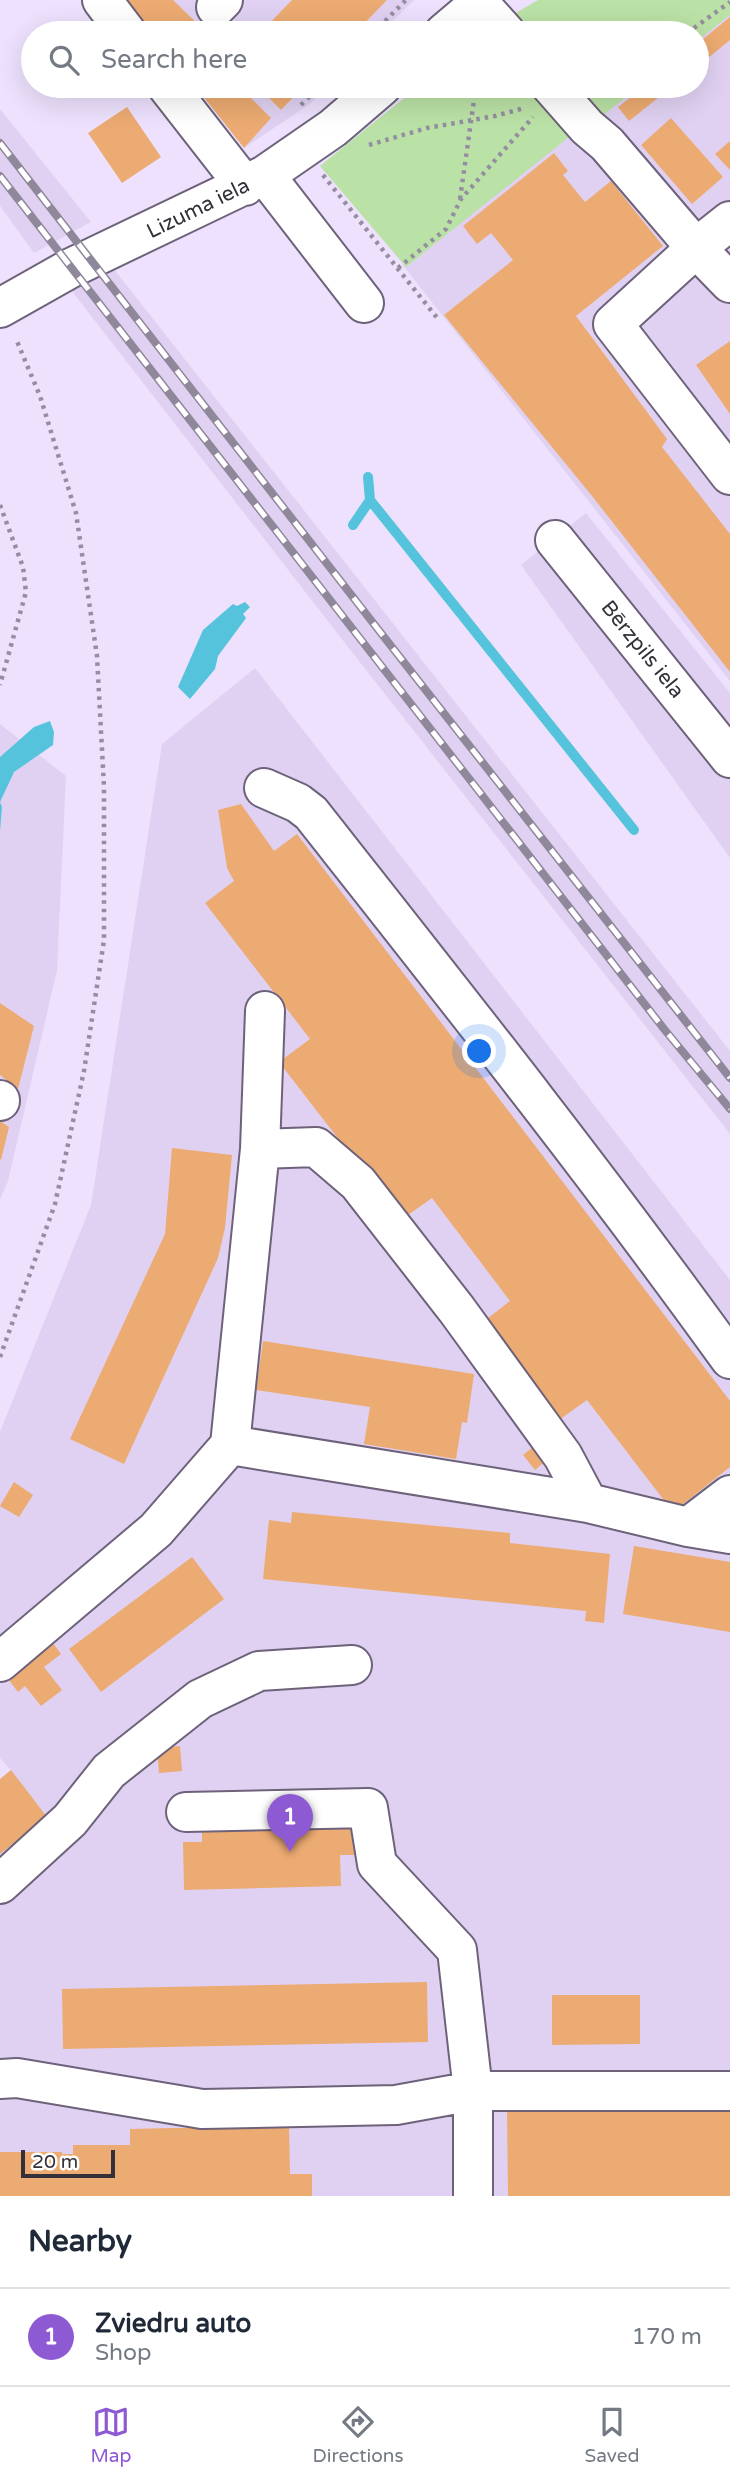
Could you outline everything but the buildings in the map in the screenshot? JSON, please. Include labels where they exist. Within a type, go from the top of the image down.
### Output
[{"type":"street","points":[[102,0],[118,21]]},
{"type":"street","points":[[458,21],[481,1],[497,21]]},
{"type":"street","points":[[178,98],[364,303]]},
{"type":"street","name":"Lizuma iela","points":[[1,307],[71,268],[255,180],[333,128],[369,98]]},
{"type":"street","points":[[557,98],[607,145],[730,283]]},
{"type":"street","points":[[730,221],[696,248],[613,324],[730,475]]},
{"type":"street","name":"Bērzpils iela","points":[[555,540],[730,758]]},
{"type":"street","points":[[264,788],[298,803],[311,813],[470,1015],[673,1280],[730,1359]]},
{"type":"street","points":[[0,1662],[156,1530],[230,1445],[260,1149],[265,1011]]},
{"type":"street","points":[[260,1149],[316,1147],[358,1183],[457,1310],[564,1456],[588,1503]]},
{"type":"street","points":[[230,1445],[588,1503],[688,1527],[730,1534]]},
{"type":"street","points":[[688,1527],[730,1495]]},
{"type":"street","points":[[0,1884],[70,1820],[109,1771],[200,1699],[259,1671],[352,1665]]},
{"type":"street","points":[[186,1812],[368,1808],[377,1864],[457,1951],[473,2091],[473,2196]]},
{"type":"street","points":[[0,2078],[17,2078],[202,2109],[396,2105],[473,2091],[730,2091]]},
{"type":"path","points":[[385,21],[406,0]]},
{"type":"path","points":[[704,21],[730,2]]},
{"type":"path","points":[[460,202],[474,98]]},
{"type":"path","points":[[360,147],[427,128],[495,116],[542,98]]},
{"type":"path","points":[[398,268],[446,229],[460,202],[550,98]]},
{"type":"path","points":[[302,149],[438,319]]},
{"type":"path","points":[[0,1357],[55,1204],[84,1071],[104,940],[104,787],[97,656],[76,513],[40,396],[1,307]]},
{"type":"path","points":[[0,505],[23,567],[26,592],[0,685]]},
{"type":"shaded area","points":[[127,0],[414,0],[393,21],[144,21]]},
{"type":"shaded area","points":[[730,0],[730,681],[402,264],[607,98],[709,98],[709,21]]},
{"type":"shaded area","points":[[204,98],[316,98],[310,104],[244,148]]},
{"type":"shaded area","points":[[0,109],[91,222],[34,253],[0,206]]},
{"type":"shaded area","points":[[113,268],[730,1051],[730,1134],[71,290]]},
{"type":"shaded area","points":[[586,513],[730,693],[730,858],[521,565]]},
{"type":"shaded area","points":[[255,668],[730,1280],[730,2196],[0,2196],[0,1779],[11,1770],[0,1758],[0,1432],[91,1205],[162,744]]},
{"type":"shaded area","points":[[0,724],[66,776],[57,970],[8,1181],[0,1200]]},
{"type":"green space","points":[[538,0],[730,0],[730,15],[709,32],[709,21],[517,21],[514,14]]},
{"type":"green space","points":[[404,98],[544,98],[574,133],[406,267],[320,166]]},
{"type":"green space","points":[[576,98],[625,98],[596,121]]},
{"type":"water","points":[[245,602],[250,607],[243,614],[246,618],[218,656],[215,669],[190,699],[178,687],[203,630],[233,604],[237,606]]},
{"type":"water","points":[[50,721],[54,732],[53,745],[14,772],[0,802],[0,757],[34,727]]},
{"type":"waterway","points":[[353,525],[370,500],[368,477]]},
{"type":"waterway","points":[[370,500],[634,830]]},
{"type":"railway","points":[[0,143],[730,1078]]},
{"type":"railway","points":[[0,176],[664,1029],[730,1109]]},
{"type":"place","name":"Zviedru auto","points":[[290,1852]]}]
